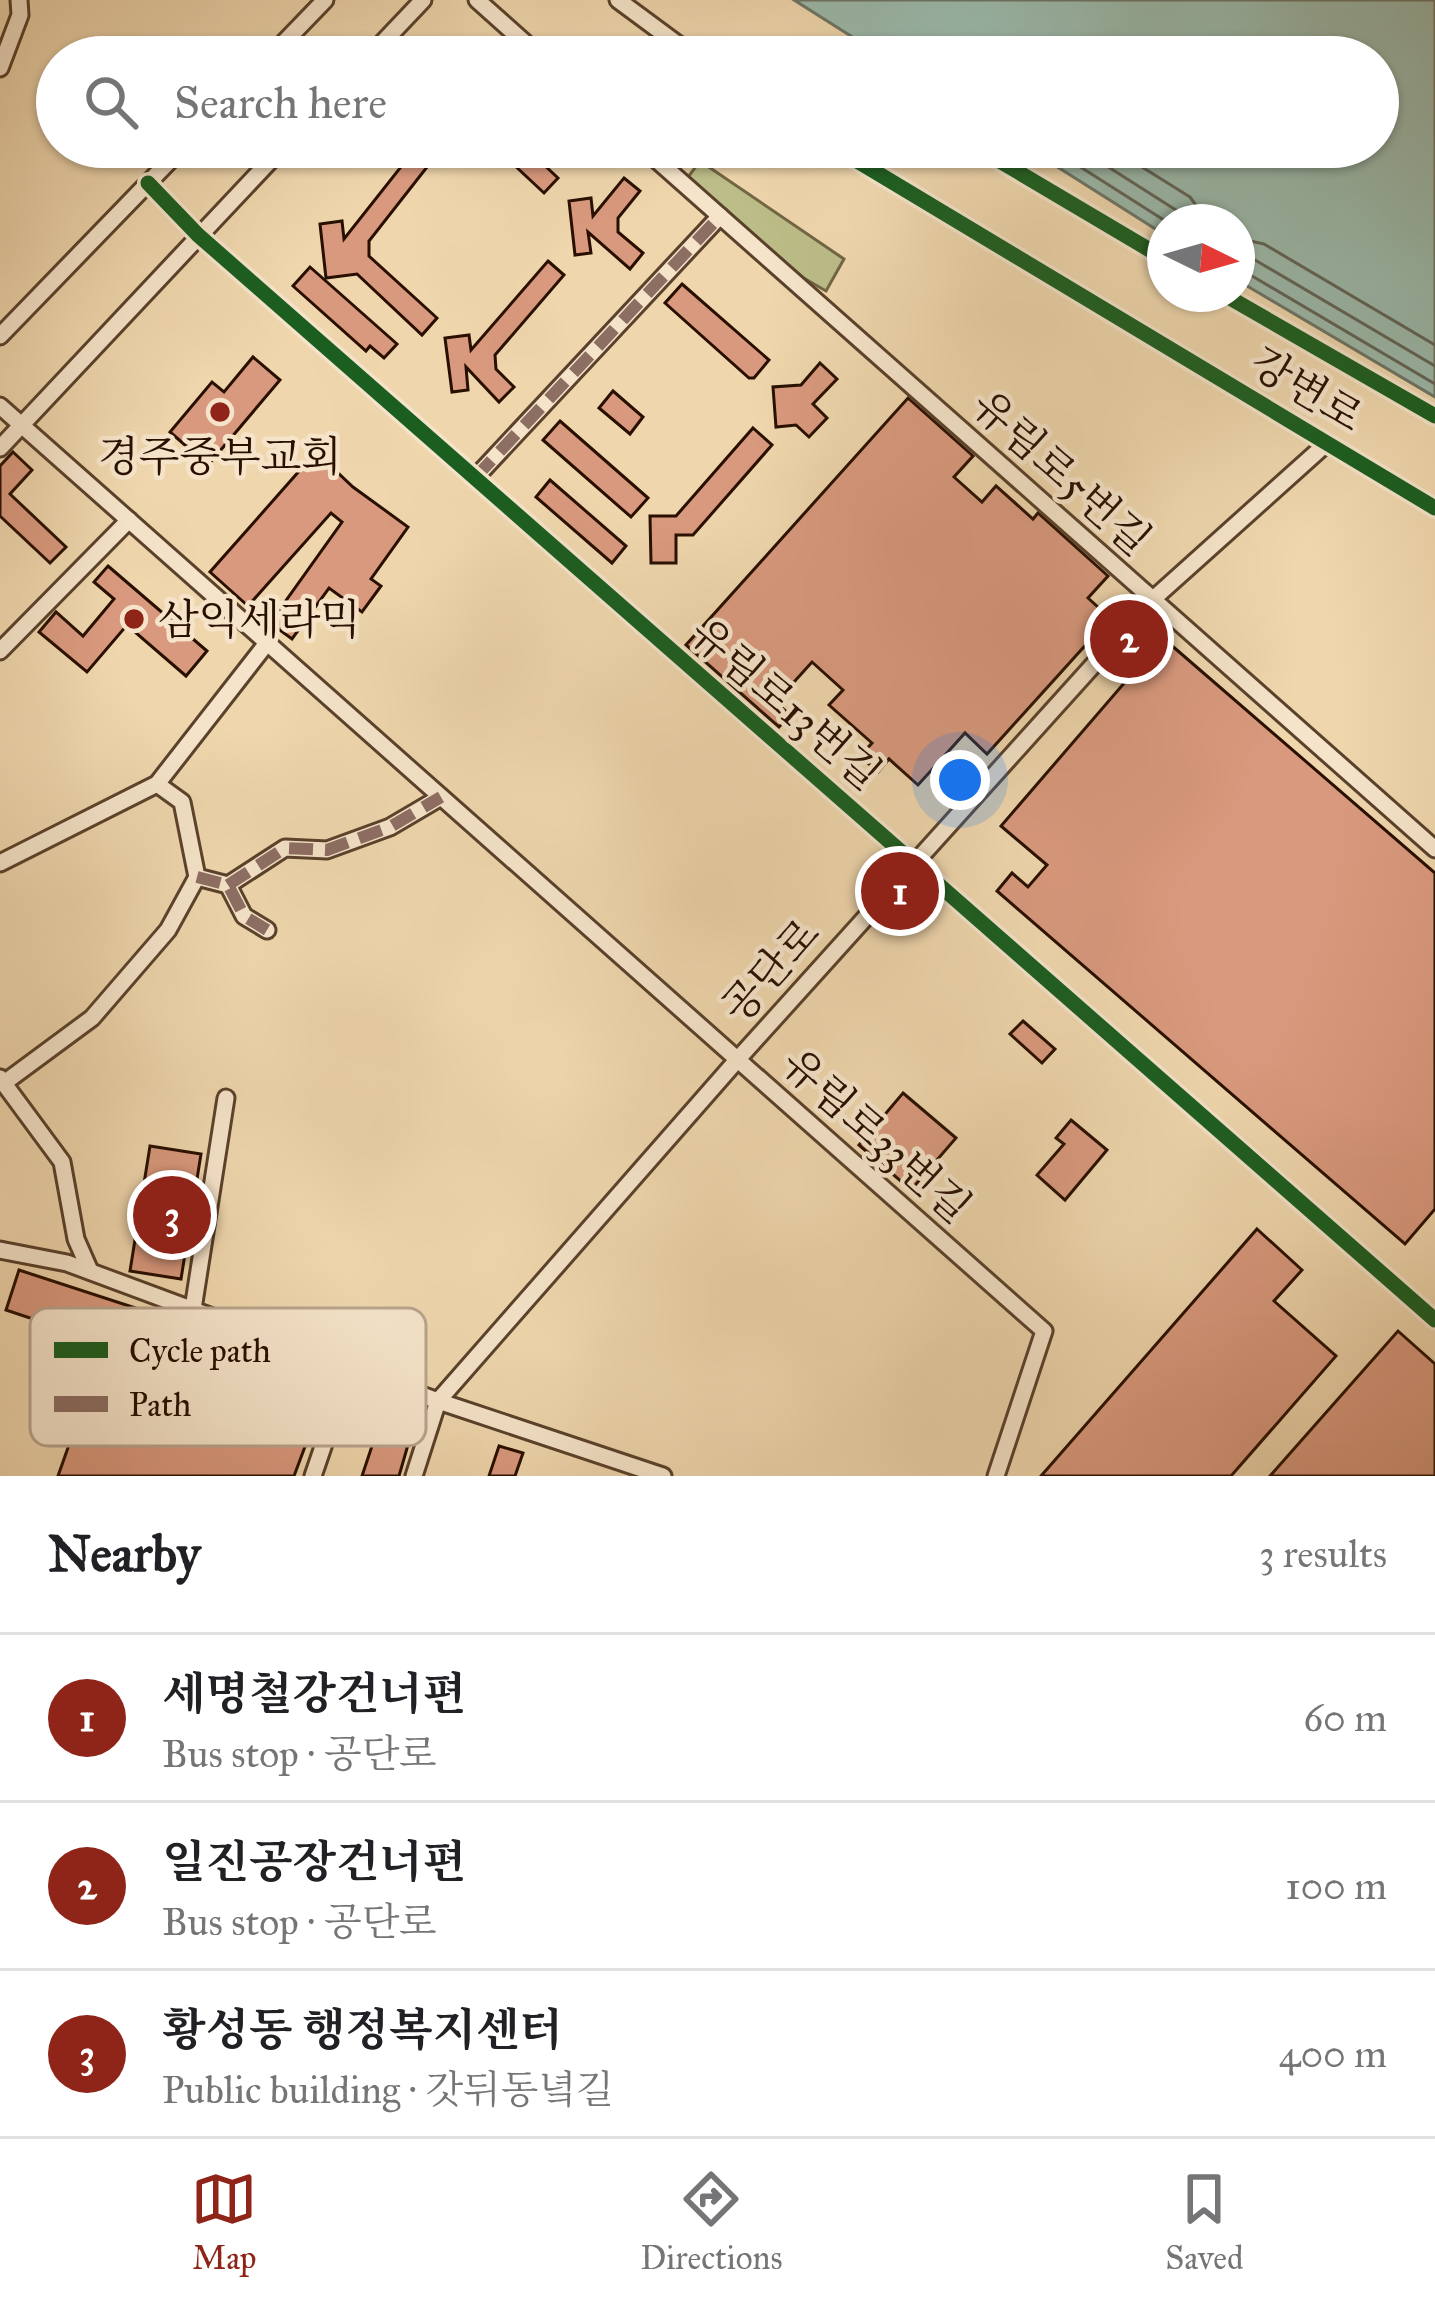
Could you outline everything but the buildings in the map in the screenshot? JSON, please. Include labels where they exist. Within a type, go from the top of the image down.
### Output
[{"type":"street","points":[[0,68],[20,15],[19,0]]},
{"type":"street","points":[[290,36],[325,0]]},
{"type":"street","points":[[389,36],[423,0]]},
{"type":"street","points":[[477,0],[517,36]]},
{"type":"street","points":[[618,0],[667,36]]},
{"type":"street","points":[[0,336],[163,168]]},
{"type":"street","points":[[0,448],[263,168]]},
{"type":"street","name":"유림로5번길","points":[[666,168],[1435,849]]},
{"type":"street","name":"강변로","points":[[869,168],[1435,508]]},
{"type":"street","name":"유림로13번길","points":[[148,183],[198,235],[1435,1320]]},
{"type":"street","points":[[475,478],[720,216]]},
{"type":"street","name":"유림로33번길","points":[[0,406],[1044,1331],[996,1476]]},
{"type":"street","name":"공단로","points":[[426,1438],[438,1401],[737,1059],[1151,601],[1327,443]]},
{"type":"street","points":[[0,651],[129,520]]},
{"type":"street","points":[[0,863],[157,784],[267,643]]},
{"type":"street","points":[[90,1271],[76,1239],[62,1162],[2,1080],[92,1018],[167,930],[197,878],[182,802],[157,784]]},
{"type":"street","points":[[197,878],[228,885],[285,848],[327,850],[390,827],[441,797]]},
{"type":"street","points":[[0,847],[32,844]]},
{"type":"street","points":[[228,885],[244,916],[267,930]]},
{"type":"street","points":[[193,1308],[226,1098]]},
{"type":"street","points":[[0,1250],[39,1255],[190,1308]]},
{"type":"street","points":[[426,1396],[663,1476]]},
{"type":"street","points":[[313,1476],[323,1446]]},
{"type":"street","name":"공단로","points":[[414,1476],[424,1446]]},
{"type":"green space","points":[[695,168],[710,168],[844,259],[826,291],[802,277],[688,177]]},
{"type":"water","points":[[794,0],[1435,0],[1435,397],[1255,291],[1255,204],[1147,204],[1147,224],[1059,168],[1399,168],[1399,36],[851,36]]},
{"type":"marked path","points":[[475,478],[720,216]]},
{"type":"marked path","points":[[228,885],[285,848],[327,850],[390,827],[441,797]]},
{"type":"marked path","points":[[197,877],[228,885],[244,916],[267,930]]},
{"type":"cycle path","points":[[869,168],[1435,508]]},
{"type":"cycle path","points":[[1011,168],[1147,248]]},
{"type":"cycle path","points":[[148,183],[198,235],[1435,1320]]},
{"type":"cycle path","points":[[1254,312],[1435,416]]},
{"type":"place","name":"경주중부교회","points":[[220,412]]},
{"type":"place","name":"삼익세라믹","points":[[134,619]]},
{"type":"place","name":"일진공장건너편","points":[[1129,639]]},
{"type":"place","name":"세명철강건너편","points":[[900,891]]},
{"type":"place","name":"황성동 행정복지센터","points":[[172,1215]]}]
